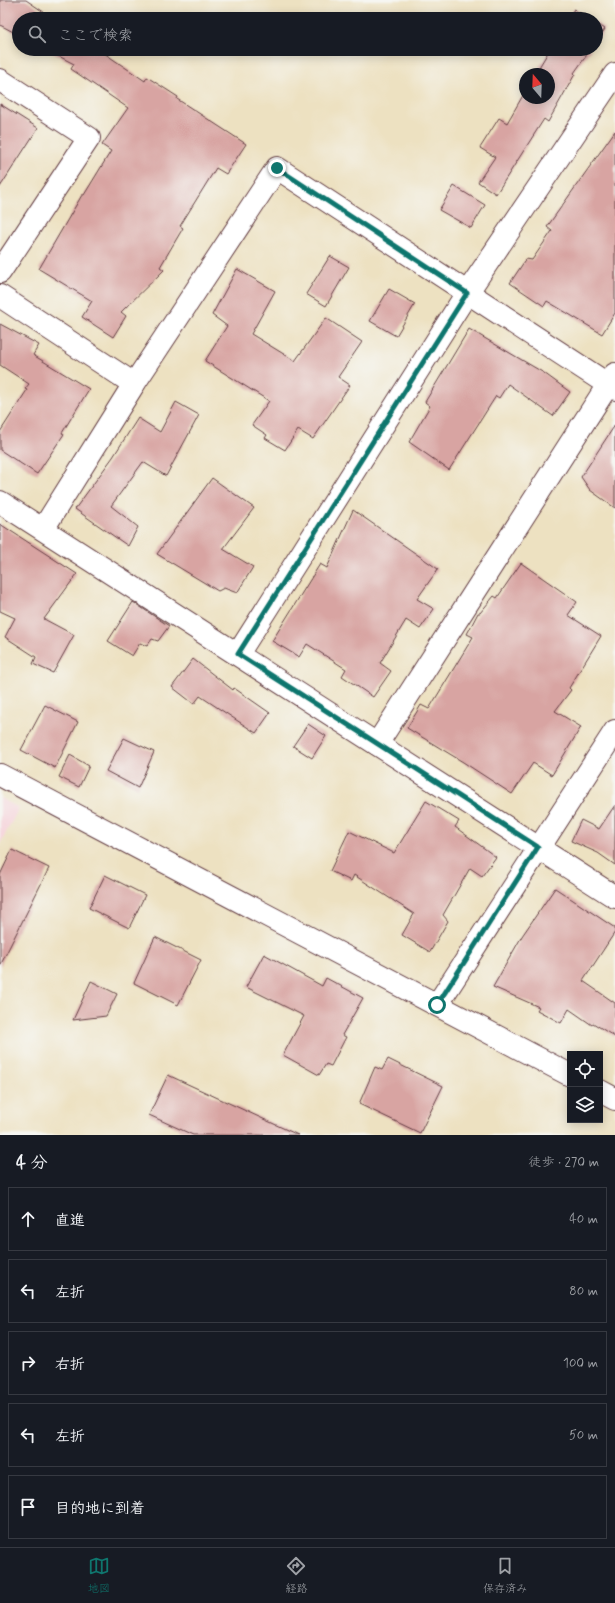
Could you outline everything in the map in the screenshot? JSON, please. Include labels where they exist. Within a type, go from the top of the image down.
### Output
[{"type":"street","points":[[238,654],[467,293],[615,74]]},
{"type":"street","points":[[0,80],[89,138],[0,272]]},
{"type":"street","points":[[43,529],[134,384],[277,168],[467,293],[613,383],[377,744]]},
{"type":"street","points":[[0,296],[134,384]]},
{"type":"street","points":[[0,502],[615,897]]},
{"type":"street","points":[[437,1005],[538,847],[615,731]]},
{"type":"street","points":[[0,775],[567,1073]]},
{"type":"street","points":[[603,1093],[615,1099]]},
{"type":"shaded area","points":[[0,798],[19,808],[0,844]]},
{"type":"building","points":[[0,0],[26,0],[44,12],[12,12],[12,31],[0,25]]},
{"type":"building","points":[[59,56],[108,56],[145,81],[147,77],[178,97],[177,99],[246,144],[226,174],[216,168],[180,226],[183,228],[160,267],[164,270],[121,312],[126,316],[113,337],[82,317],[92,301],[39,269],[82,195],[84,195],[111,151],[102,145],[128,108],[71,69],[74,64]]},
{"type":"building","points":[[546,56],[586,56],[574,73],[575,74],[548,122],[544,119],[496,194],[478,182],[495,157],[480,148],[499,118],[507,123],[519,102],[519,104],[555,104],[555,68],[539,68]]},
{"type":"building","points":[[0,104],[38,128],[0,187]]},
{"type":"building","points":[[615,131],[615,313],[602,334],[547,301],[544,306],[510,283],[526,259],[532,260],[552,231],[547,227]]},
{"type":"building","points":[[454,186],[485,205],[471,228],[439,210]]},
{"type":"building","points":[[330,256],[349,267],[326,306],[306,294]]},
{"type":"building","points":[[237,269],[275,291],[251,334],[295,361],[326,318],[362,342],[338,377],[350,385],[313,439],[298,430],[285,450],[265,438],[267,435],[252,425],[269,401],[205,361],[227,326],[212,315]]},
{"type":"building","points":[[389,289],[415,304],[396,336],[370,321]]},
{"type":"building","points":[[0,324],[39,345],[33,355],[89,389],[62,433],[64,434],[37,474],[0,450],[0,432],[27,390],[25,389],[29,384],[0,365]]},
{"type":"building","points":[[469,329],[544,373],[570,392],[553,416],[508,384],[499,398],[496,396],[449,470],[409,442],[430,406],[425,402]]},
{"type":"building","points":[[176,402],[199,415],[166,476],[143,462],[111,506],[138,527],[128,546],[75,509],[113,457],[138,418],[160,432]]},
{"type":"building","points":[[615,425],[615,508],[590,490],[581,477]]},
{"type":"building","points":[[212,478],[254,508],[223,549],[253,567],[237,593],[224,588],[218,591],[157,554]]},
{"type":"building","points":[[353,510],[438,569],[417,599],[434,609],[420,629],[406,620],[380,663],[391,671],[373,697],[342,676],[346,669],[307,644],[299,657],[272,641],[320,564],[327,568]]},
{"type":"building","points":[[0,524],[77,574],[44,619],[74,635],[53,673],[33,664],[36,657],[5,637],[15,618],[0,611]]},
{"type":"building","points":[[521,563],[577,602],[568,615],[601,636],[569,688],[571,690],[555,711],[581,727],[552,775],[533,763],[512,794],[407,728],[421,705],[429,709],[473,637],[467,634],[478,613],[480,613],[494,596],[497,598]]},
{"type":"building","points":[[133,602],[169,626],[158,641],[152,639],[147,646],[140,643],[132,656],[108,641]]},
{"type":"building","points":[[193,659],[233,690],[234,688],[270,713],[256,733],[200,696],[194,704],[172,687]]},
{"type":"building","points":[[45,705],[78,722],[55,768],[21,750]]},
{"type":"building","points":[[308,724],[326,736],[312,758],[293,746]]},
{"type":"building","points":[[124,738],[154,752],[138,788],[106,771]]},
{"type":"building","points":[[70,755],[89,766],[79,787],[59,777]]},
{"type":"building","points":[[426,801],[459,821],[455,827],[496,857],[482,876],[470,868],[443,915],[448,921],[430,952],[402,935],[414,914],[354,875],[351,881],[330,871],[349,831],[394,853]]},
{"type":"building","points":[[615,805],[615,865],[598,853],[571,841],[581,820],[599,829]]},
{"type":"building","points":[[12,850],[49,868],[0,966],[0,875]]},
{"type":"building","points":[[105,875],[145,895],[129,928],[89,908]]},
{"type":"building","points":[[555,888],[615,928],[615,932],[583,981],[615,1003],[615,1037],[593,1023],[592,1025],[569,1009],[561,1023],[537,1010],[539,1007],[493,987],[522,936]]},
{"type":"building","points":[[155,937],[201,960],[178,1005],[134,983]]},
{"type":"building","points":[[264,954],[322,986],[326,978],[363,998],[342,1035],[346,1037],[331,1066],[326,1064],[319,1075],[283,1055],[304,1016],[246,987]]},
{"type":"building","points":[[91,981],[117,994],[106,1016],[73,1020]]},
{"type":"building","points":[[388,1059],[443,1086],[420,1133],[359,1104],[375,1067],[382,1070]]},
{"type":"building","points":[[168,1075],[298,1135],[193,1135],[149,1115]]},
{"type":"route","points":[[277,168],[467,293],[238,654],[538,847],[437,1005]]}]
